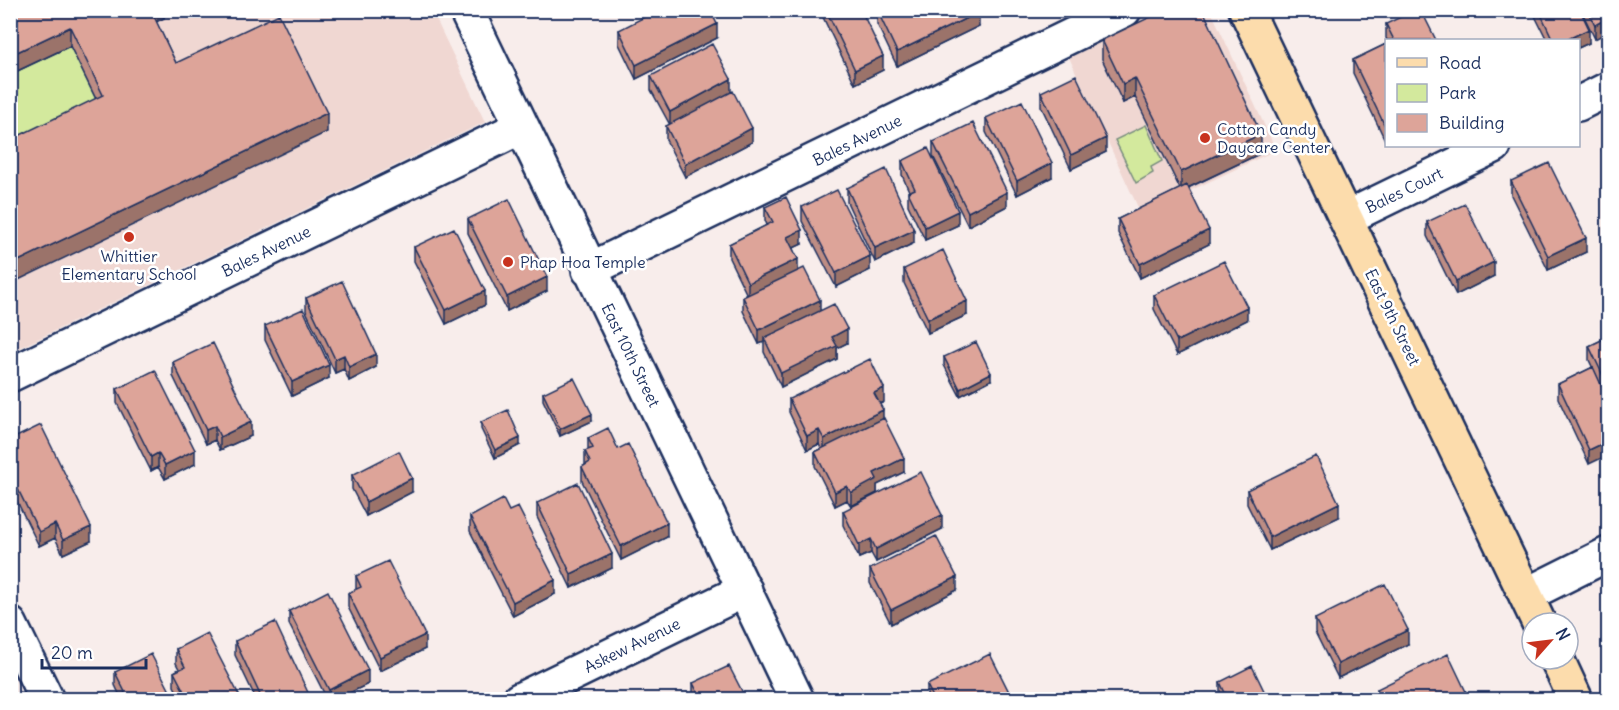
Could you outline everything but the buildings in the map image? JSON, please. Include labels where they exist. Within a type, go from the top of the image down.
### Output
[{"type":"main road","name":"East 9th Street","points":[[1246,10],[1533,609]]},
{"type":"main road","points":[[1563,671],[1576,699]]},
{"type":"street","name":"East 10th Street","points":[[466,10],[797,699]]},
{"type":"street","name":"Bales Avenue","points":[[590,270],[1124,10]]},
{"type":"street","points":[[1580,103],[1608,89]]},
{"type":"street","name":"Bales Avenue","points":[[10,375],[521,127]]},
{"type":"street","name":"Bales Court","points":[[1346,218],[1492,147]]},
{"type":"street","points":[[1533,609],[1608,554]]},
{"type":"street","name":"Askew Avenue","points":[[519,699],[745,590]]},
{"type":"street","points":[[10,624],[47,699]]},
{"type":"shaded area","name":"Whittier Elementary School","points":[[11,11],[432,11],[485,122],[11,352]]},
{"type":"shaded area","points":[[1156,11],[1211,11],[1276,150],[1141,214],[1067,53]]},
{"type":"green space","points":[[70,46],[103,114],[11,159],[10,68],[13,73]]},
{"type":"green space","points":[[1146,125],[1162,161],[1151,167],[1153,173],[1136,183],[1115,140]]},
{"type":"place","name":"Cotton Candy Daycare Center","points":[[1205,138]]},
{"type":"place","name":"Whittier Elementary School","points":[[129,237]]},
{"type":"place","name":"Phap Hoa Temple","points":[[508,262]]}]
